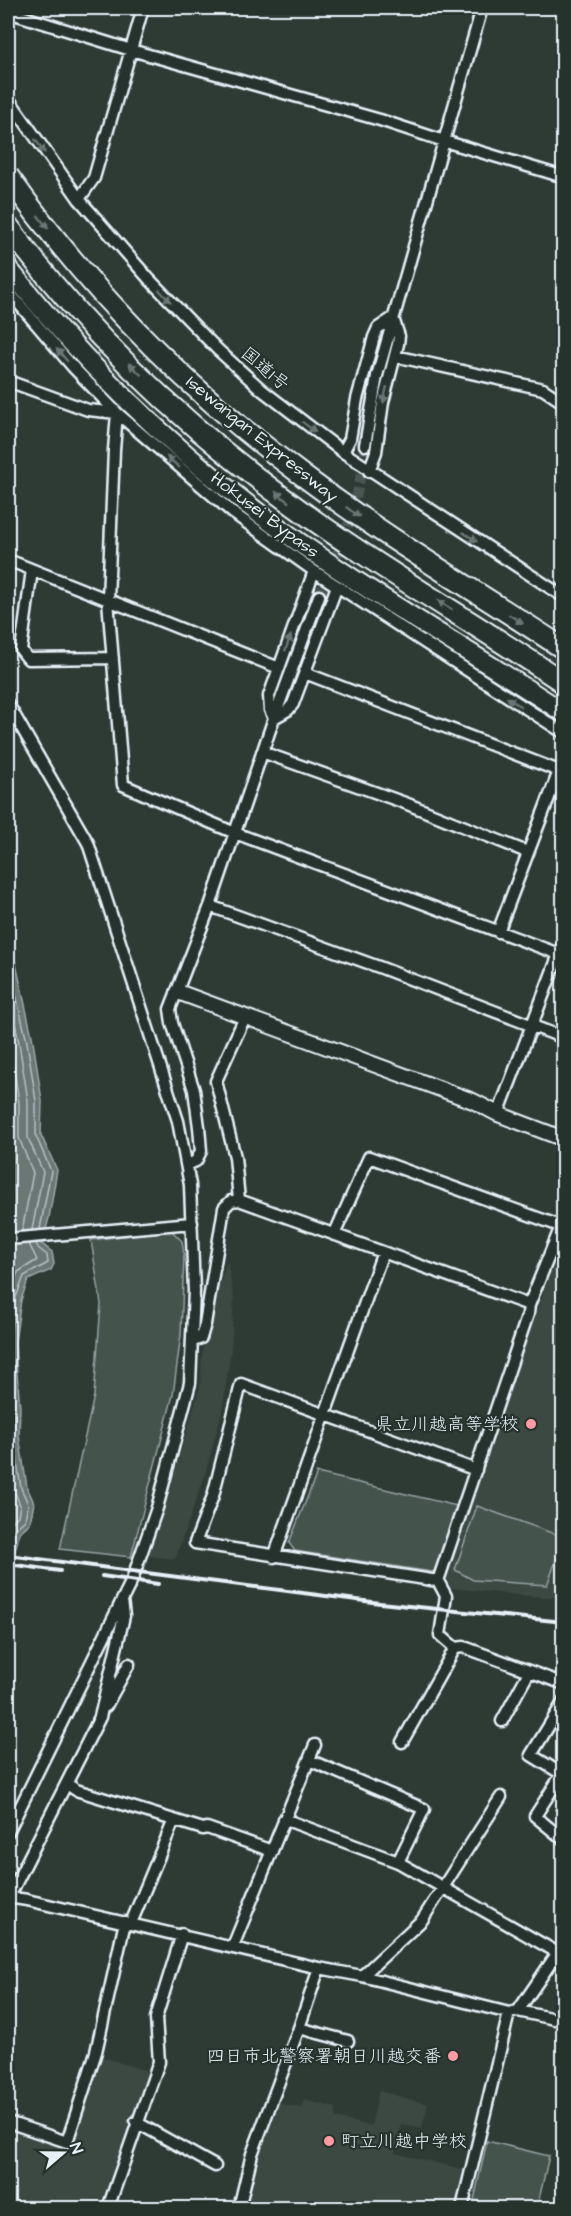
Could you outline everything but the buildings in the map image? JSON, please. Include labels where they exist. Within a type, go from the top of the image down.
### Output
[{"type":"highway","name":"Isewangan Expressway","points":[[8,176],[93,284],[184,377],[241,427],[306,478],[378,529],[564,649]]},
{"type":"highway","name":"Isewangan Expressway","points":[[8,226],[29,255],[110,346],[165,399],[221,448],[296,507],[564,683]]},
{"type":"highway","name":"Hokusei Bypass","points":[[8,267],[33,299],[95,368],[172,441],[225,486],[308,549],[564,712]]},
{"type":"street","points":[[79,199],[94,178],[143,8]]},
{"type":"street","points":[[365,445],[371,401],[393,318],[482,8]]},
{"type":"street","points":[[8,12],[131,50],[380,120],[564,177]]},
{"type":"street","name":"国道1号","points":[[8,98],[79,199],[149,279],[218,350],[262,390],[369,471],[564,597]]},
{"type":"street","points":[[8,291],[72,366],[117,413],[234,513],[314,571],[564,733]]},
{"type":"street","points":[[369,471],[376,452],[383,402],[399,336],[393,318]]},
{"type":"street","points":[[343,452],[350,439],[357,399],[374,337],[378,328],[393,318]]},
{"type":"street","points":[[395,356],[543,389],[564,403]]},
{"type":"street","points":[[8,381],[88,410],[117,413]]},
{"type":"street","points":[[117,413],[108,600],[123,785],[235,833],[498,932],[562,952],[498,1114]]},
{"type":"street","points":[[8,560],[279,668]]},
{"type":"street","points":[[32,570],[21,650],[28,659],[112,658]]},
{"type":"street","points":[[274,718],[268,696],[314,571]]},
{"type":"street","points":[[274,718],[288,710],[293,704],[337,586]]},
{"type":"street","points":[[187,1165],[196,1161],[201,1150],[194,1090],[172,1023],[170,1009],[210,906],[262,752],[319,596]]},
{"type":"street","points":[[305,673],[561,768],[498,932]]},
{"type":"street","points":[[8,704],[80,825],[88,843],[178,1121],[187,1165],[192,1223],[194,1341],[190,1383],[170,1462],[143,1551],[122,1600],[8,1832]]},
{"type":"street","points":[[262,752],[405,803],[527,852]]},
{"type":"street","points":[[210,906],[379,967],[564,1038]]},
{"type":"street","points":[[178,992],[473,1101],[498,1114],[564,1139]]},
{"type":"street","points":[[239,1200],[235,1157],[216,1081],[245,1017]]},
{"type":"street","points":[[334,1235],[369,1157],[562,1222],[529,1305],[528,1314],[438,1581],[446,1596],[440,1635],[455,1648],[464,1647],[564,1684]]},
{"type":"street","points":[[194,1341],[201,1338],[206,1324],[224,1208],[231,1201],[239,1200],[529,1305]]},
{"type":"street","points":[[8,1239],[192,1223]]},
{"type":"street","points":[[274,1557],[383,1252]]},
{"type":"street","points":[[438,1581],[195,1543],[213,1496],[241,1384],[476,1470]]},
{"type":"street","points":[[100,1717],[124,1616],[122,1600]]},
{"type":"street","points":[[402,1742],[455,1648]]},
{"type":"street","points":[[129,1664],[8,1898],[128,1922],[319,1968],[564,2021]]},
{"type":"street","points":[[502,1720],[529,1672]]},
{"type":"street","points":[[564,1701],[531,1755],[562,1774],[535,1816],[564,1840]]},
{"type":"street","points":[[233,1947],[315,1745]]},
{"type":"street","points":[[309,1760],[424,1809],[399,1862]]},
{"type":"street","points":[[66,1784],[76,1790],[207,1828],[272,1851]]},
{"type":"street","points":[[362,1976],[422,1920],[501,1797]]},
{"type":"street","points":[[284,1819],[399,1862],[562,1953],[554,1958],[514,2012],[462,2208]]},
{"type":"street","points":[[8,2122],[67,2142],[96,2052],[128,1922],[174,1820]]},
{"type":"street","points":[[108,2208],[136,2122],[159,2062],[156,2018],[182,1934]]},
{"type":"street","points":[[239,2208],[252,2154],[319,1968]]},
{"type":"street","points":[[299,2028],[348,2041]]},
{"type":"street","points":[[136,2122],[215,2166]]},
{"type":"shaded area","points":[[171,1230],[182,1241],[184,1255],[181,1334],[173,1395],[131,1557],[60,1549],[94,1396],[101,1304],[91,1240]]},
{"type":"shaded area","name":"県立川越高等学校","points":[[563,1240],[563,1598],[451,1588],[446,1577]]},
{"type":"shaded area","points":[[227,1260],[234,1298],[231,1350],[222,1412],[204,1478],[175,1559],[149,1556],[200,1387],[203,1344]]},
{"type":"shaded area","points":[[317,1473],[457,1506],[436,1570],[432,1572],[295,1551],[289,1543]]},
{"type":"shaded area","points":[[477,1506],[563,1537],[547,1585],[473,1580],[455,1570]]},
{"type":"shaded area","points":[[99,2056],[150,2072],[104,2208],[8,2208],[8,2126],[70,2147],[77,2132]]},
{"type":"shaded area","name":"町立川越中学校","points":[[379,2091],[428,2104],[422,2129],[401,2124],[395,2153],[466,2170],[457,2208],[243,2208],[250,2169],[277,2103],[302,2108],[304,2100],[336,2108],[335,2118],[371,2126]]},
{"type":"shaded area","points":[[487,2141],[549,2156],[537,2208],[512,2208],[474,2200]]},
{"type":"water","points":[[8,944],[16,964],[33,1041],[42,1101],[41,1135],[57,1170],[42,1244],[52,1252],[54,1264],[51,1270],[28,1280],[21,1300],[15,1342],[20,1408],[19,1436],[27,1487],[34,1503],[30,1523],[20,1532],[8,1576],[8,1220],[10,1218],[8,1196]]},
{"type":"water","points":[[8,1576],[11,1607],[8,1614]]},
{"type":"tunnel","points":[[319,596],[349,523],[359,486],[365,445]]},
{"type":"railway","points":[[8,1555],[380,1603],[564,1622]]},
{"type":"railway","points":[[8,1564],[60,1571]]},
{"type":"railway","points":[[102,1576],[158,1584]]},
{"type":"place","name":"県立川越高等学校","points":[[531,1424]]},
{"type":"place","name":"四日市北警察署朝日川越交番","points":[[453,2056]]},
{"type":"place","name":"町立川越中学校","points":[[329,2141]]}]
